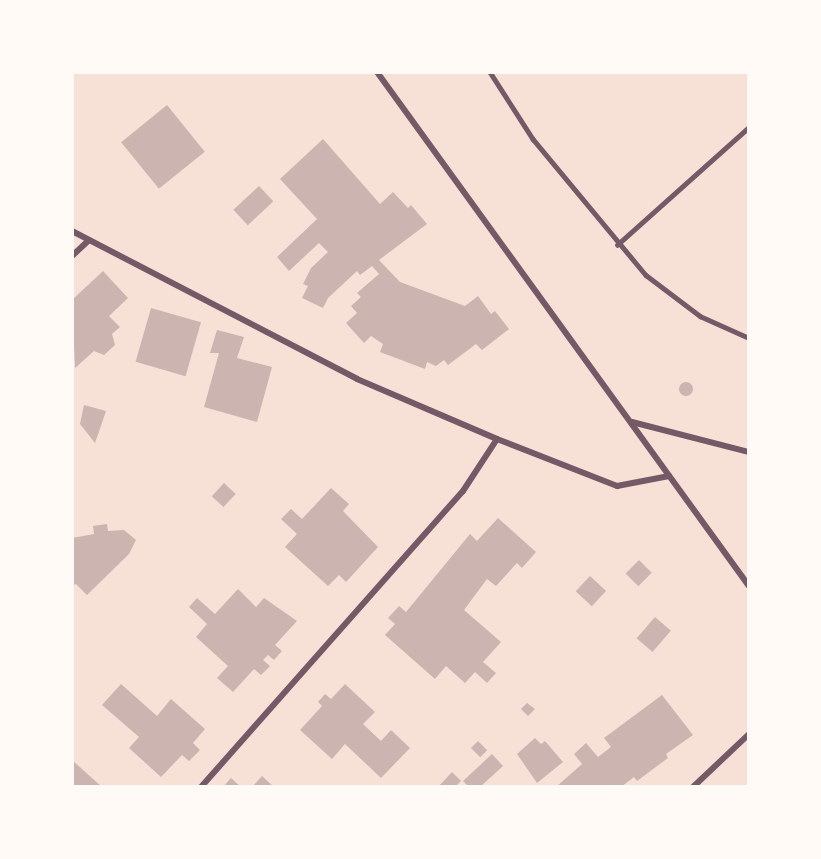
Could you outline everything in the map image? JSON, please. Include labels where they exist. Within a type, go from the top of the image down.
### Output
[{"type":"street","points":[[377,72],[749,586]]},
{"type":"street","points":[[72,231],[357,379],[497,440],[617,486],[669,476]]},
{"type":"street","points":[[72,256],[89,240]]},
{"type":"street","points":[[631,422],[749,452]]},
{"type":"street","points":[[201,787],[463,491],[497,440]]},
{"type":"street","points":[[693,787],[749,735]]},
{"type":"lane","points":[[490,72],[533,139],[617,245],[646,275],[700,316],[749,338]]},
{"type":"lane","points":[[617,245],[749,127]]},
{"type":"building","points":[[167,105],[205,152],[159,189],[121,142]]},
{"type":"building","points":[[323,139],[380,204],[393,192],[408,208],[411,205],[427,224],[379,260],[400,282],[465,306],[478,296],[491,314],[495,311],[509,329],[482,350],[476,344],[448,365],[444,360],[436,366],[427,362],[425,369],[380,352],[383,344],[371,336],[364,343],[346,323],[357,313],[351,306],[361,297],[357,293],[379,274],[372,266],[360,275],[357,271],[328,298],[323,308],[302,298],[308,286],[303,284],[311,268],[328,252],[319,243],[289,271],[277,257],[317,219],[280,179]]},
{"type":"building","points":[[259,186],[273,201],[248,225],[233,210]]},
{"type":"building","points":[[103,271],[128,298],[109,316],[120,327],[112,334],[115,345],[104,355],[94,351],[75,368],[72,300]]},
{"type":"building","points":[[151,308],[201,322],[186,376],[136,362]]},
{"type":"building","points":[[217,330],[244,337],[237,358],[272,367],[257,422],[204,407],[219,353],[210,353]]},
{"type":"building","points":[[683,382],[689,382],[693,389],[689,396],[683,396],[679,392],[679,386]]},
{"type":"building","points":[[84,405],[106,411],[95,443],[80,424]]},
{"type":"building","points":[[224,483],[236,494],[223,507],[212,496]]},
{"type":"building","points":[[331,488],[349,504],[343,511],[378,547],[346,582],[339,575],[328,586],[285,547],[297,534],[281,519],[291,509],[302,519]]},
{"type":"building","points":[[498,518],[536,552],[522,568],[517,563],[496,586],[487,579],[464,610],[501,642],[483,662],[496,673],[487,683],[475,672],[465,683],[446,666],[435,679],[385,635],[395,624],[388,618],[399,606],[406,612],[470,534],[477,541]]},
{"type":"building","points":[[107,524],[108,531],[124,530],[136,540],[129,554],[87,595],[76,584],[72,586],[72,538],[94,534],[93,526]]},
{"type":"building","points":[[639,560],[652,573],[638,586],[626,573]]},
{"type":"building","points":[[590,576],[606,591],[592,606],[576,591]]},
{"type":"building","points":[[238,589],[256,607],[264,598],[297,621],[275,645],[282,651],[274,660],[268,655],[263,660],[270,666],[261,675],[254,669],[233,692],[217,678],[228,666],[196,637],[207,624],[189,607],[197,598],[215,614]]},
{"type":"building","points":[[655,617],[671,631],[652,652],[637,638]]},
{"type":"building","points":[[121,684],[157,716],[171,699],[205,729],[193,743],[200,750],[189,761],[182,755],[161,777],[129,748],[139,737],[102,705]]},
{"type":"building","points":[[345,684],[375,712],[363,724],[381,741],[391,730],[410,748],[381,778],[345,744],[332,759],[300,730],[322,706],[318,702],[325,694],[331,699]]},
{"type":"building","points":[[662,695],[693,735],[666,754],[668,758],[637,781],[634,777],[621,787],[556,787],[582,764],[574,754],[586,743],[598,757],[611,747],[604,738]]},
{"type":"building","points":[[527,703],[535,709],[528,716],[521,709]]},
{"type":"building","points":[[535,738],[541,744],[545,741],[563,762],[537,783],[517,754]]},
{"type":"building","points":[[478,741],[487,750],[480,757],[471,748]]},
{"type":"building","points":[[492,754],[503,766],[480,787],[469,787],[463,781]]},
{"type":"building","points":[[72,760],[102,787],[72,787]]},
{"type":"building","points":[[452,772],[461,781],[455,787],[438,787]]},
{"type":"building","points":[[262,776],[274,787],[252,787]]},
{"type":"building","points":[[231,778],[241,787],[223,787]]}]
